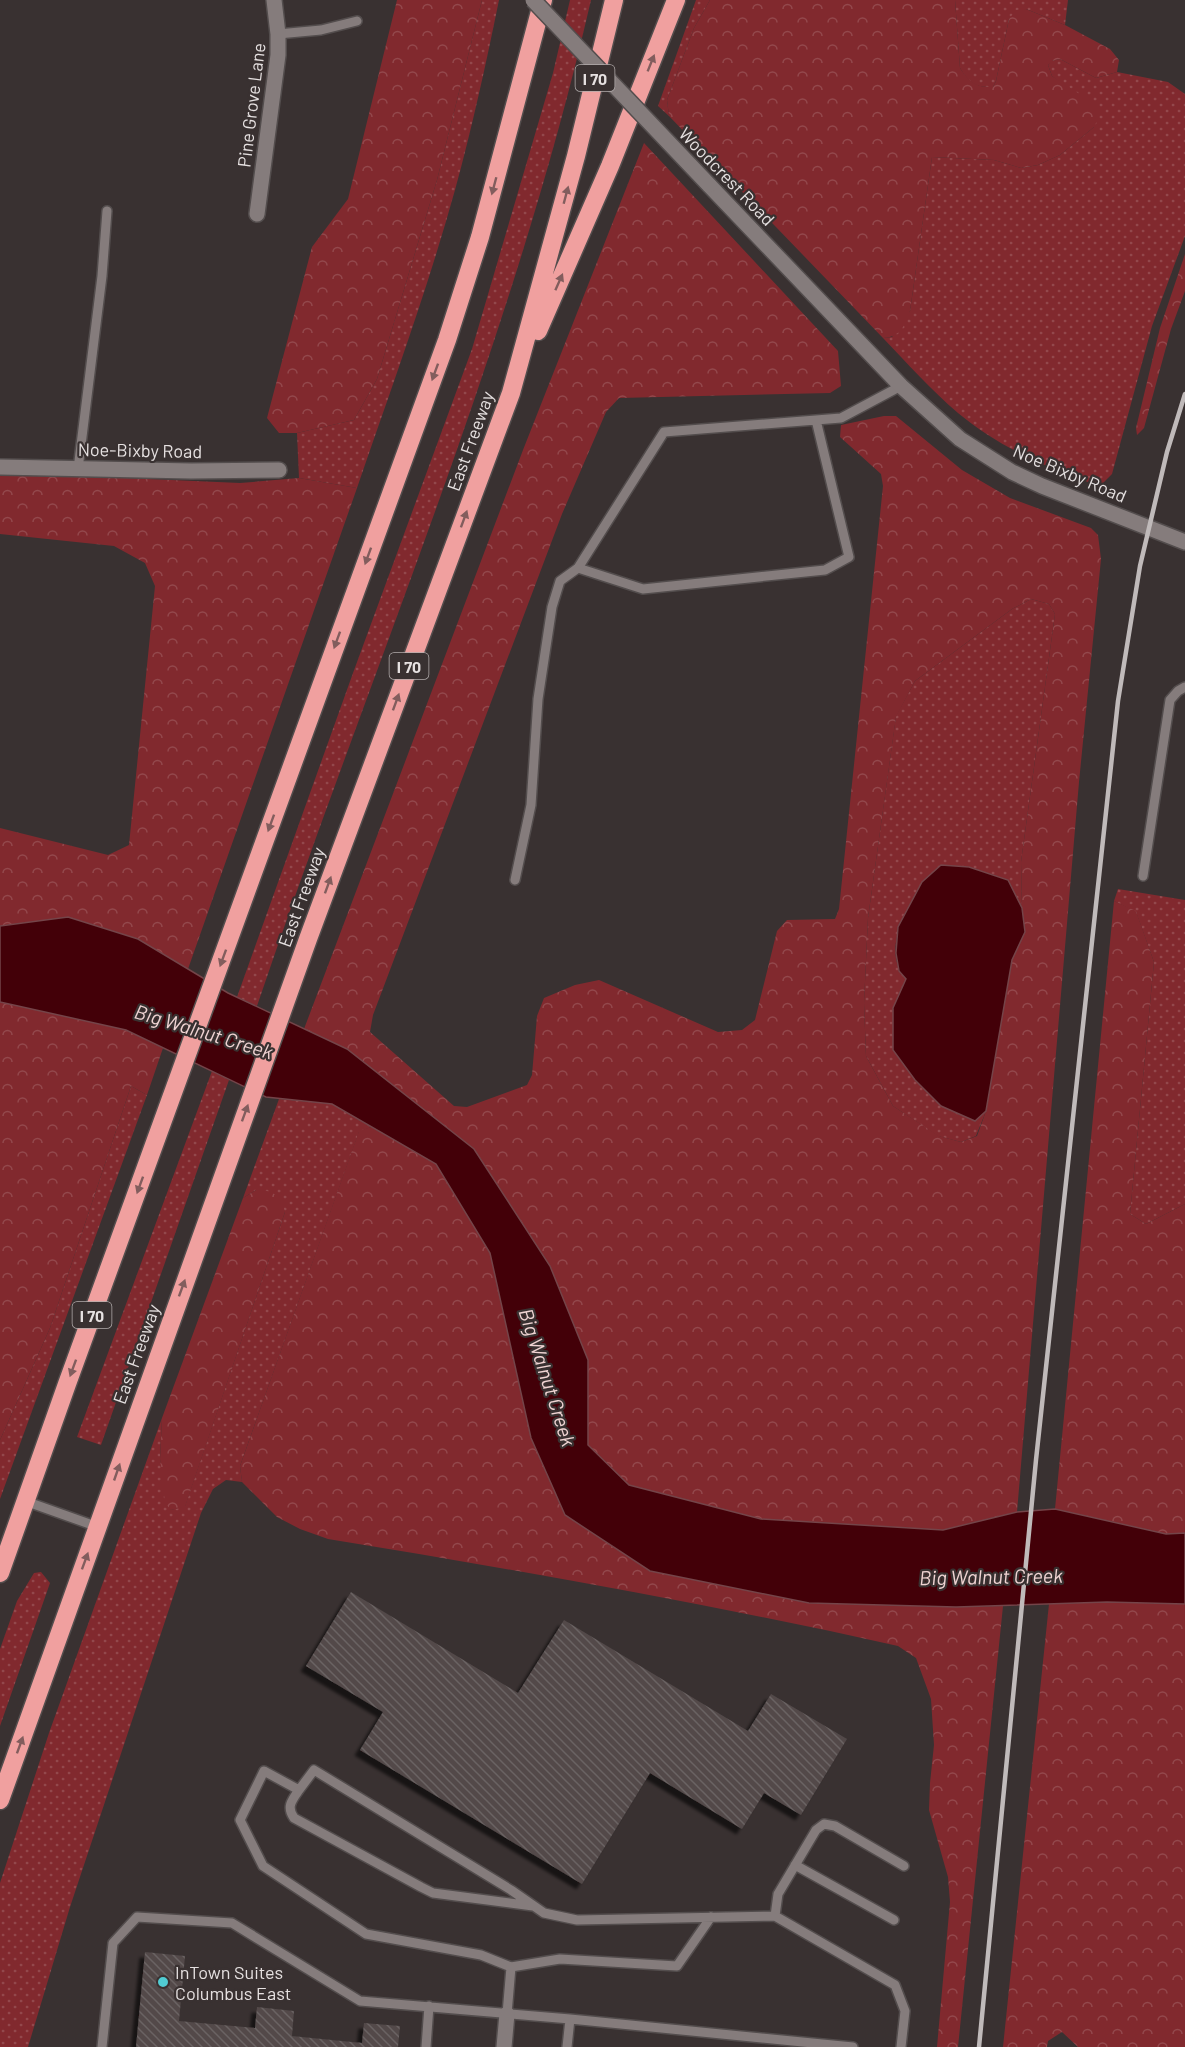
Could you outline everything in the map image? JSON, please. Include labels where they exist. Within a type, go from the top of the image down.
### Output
[{"type":"highway","points":[[509,130],[534,0]]},
{"type":"highway","name":"I 70","points":[[0,1573],[447,340],[480,237],[543,0]]},
{"type":"highway","name":"East Freeway","points":[[0,1800],[308,939],[511,393],[576,156],[614,0]]},
{"type":"highway","points":[[511,393],[609,166],[676,0]]},
{"type":"street","name":"Pine Grove Lane","points":[[257,214],[278,55],[274,0]]},
{"type":"street","name":"Woodcrest Road","points":[[534,0],[897,382]]},
{"type":"street","name":"Noe Bixby Road","points":[[897,382],[960,439],[1012,472],[1185,542]]},
{"type":"street","name":"Noe-Bixby Road","points":[[0,467],[191,471],[279,470]]},
{"type":"street","points":[[504,2047],[507,2014]]},
{"type":"lane","points":[[278,34],[321,30],[357,21]]},
{"type":"lane","points":[[78,469],[102,276],[107,211]]},
{"type":"lane","points":[[515,880],[531,805],[538,699],[552,607],[560,581],[578,568],[664,432],[841,418],[897,382]]},
{"type":"lane","points":[[578,568],[643,590],[825,570],[849,557],[816,420]]},
{"type":"lane","points":[[1143,876],[1170,700],[1185,687]]},
{"type":"lane","points":[[25,1501],[98,1527]]},
{"type":"lane","points":[[536,1907],[433,1893],[294,1818],[289,1812],[290,1804],[314,1770],[536,1907],[544,1913],[577,1920],[775,1916],[895,1985],[905,2011],[901,2047]]},
{"type":"lane","points":[[299,1790],[264,1771],[240,1820],[262,1866],[366,1934],[481,1954],[511,1967],[560,1959],[677,1966],[711,1917]]},
{"type":"lane","points":[[775,1916],[778,1894],[816,1830],[824,1824],[835,1826],[904,1866]]},
{"type":"lane","points":[[795,1865],[894,1920]]},
{"type":"lane","points":[[102,2047],[113,1943],[137,1917],[232,1923],[360,2001],[853,2047]]},
{"type":"lane","points":[[507,2014],[511,1967]]},
{"type":"lane","points":[[426,2047],[429,2006]]},
{"type":"lane","points":[[567,2047],[570,2019]]},
{"type":"green space","points":[[397,0],[482,0],[437,180],[377,379],[354,420],[297,433],[279,433],[267,418],[312,247],[348,199]]},
{"type":"green space","points":[[482,0],[499,0],[461,167],[421,303],[357,488],[299,478],[297,433],[354,420],[377,379],[437,180]]},
{"type":"green space","points":[[570,0],[591,0],[559,129],[521,256],[437,507],[257,1006],[237,997],[472,349],[553,73]]},
{"type":"green space","points":[[696,0],[710,0],[694,28],[667,100],[669,116],[658,106]]},
{"type":"green space","points":[[710,0],[955,0],[960,68],[970,80],[982,86],[993,87],[996,81],[1009,19],[1016,10],[1026,9],[1065,25],[1110,49],[1119,60],[1117,72],[1096,78],[1060,59],[1048,65],[1052,76],[1098,106],[1099,117],[1094,127],[1060,155],[1038,165],[1021,168],[994,160],[932,157],[910,311],[898,333],[883,338],[669,116],[667,100],[694,28]]},
{"type":"green space","points":[[955,0],[1068,0],[1065,25],[1026,9],[1009,19],[996,81],[993,87],[987,87],[974,84],[960,68]]},
{"type":"green space","points":[[1060,59],[1096,78],[1117,72],[1168,82],[1185,94],[1185,236],[1152,326],[1112,474],[1100,486],[1062,473],[990,436],[938,395],[883,338],[892,337],[910,311],[932,157],[994,160],[1021,168],[1038,165],[1060,155],[1094,127],[1061,83],[1052,76],[1048,65],[1051,61]]},
{"type":"green space","points":[[644,143],[838,351],[841,386],[830,393],[619,398],[606,412],[562,514],[373,1015],[370,1032],[454,1106],[467,1107],[527,1085],[532,1075],[537,1016],[544,998],[575,985],[599,980],[718,1032],[742,1030],[755,1020],[777,931],[787,920],[835,919],[839,909],[883,486],[881,474],[840,437],[841,425],[884,416],[896,416],[962,470],[1010,498],[1091,528],[1098,535],[1101,559],[1079,782],[1017,1512],[943,1530],[761,1519],[629,1486],[588,1445],[588,1360],[550,1266],[474,1149],[347,1049],[304,1029],[523,450]],"holes":[[[1031,599],[1049,604],[1055,614],[1021,862],[1025,932],[1012,960],[986,1111],[977,1136],[961,1142],[939,1136],[893,1106],[866,1056],[864,1003],[868,918],[896,717],[915,681],[1012,609]]]},
{"type":"green space","points":[[1185,254],[1185,291],[1171,329],[1144,428],[1137,435],[1136,428],[1160,328]]},
{"type":"green space","points":[[0,474],[240,483],[299,478],[357,488],[188,969],[138,939],[68,917],[0,926],[0,828],[108,855],[129,845],[155,586],[145,563],[114,546],[0,534]]},
{"type":"green space","points":[[1031,599],[1049,604],[1055,614],[1021,862],[1022,908],[1008,880],[922,882],[904,917],[896,943],[899,968],[906,979],[893,1008],[975,1120],[986,1111],[976,1136],[961,1142],[938,1136],[893,1106],[866,1056],[864,1003],[868,918],[896,716],[915,681],[1012,609]]},
{"type":"green space","points":[[1118,889],[1185,900],[1185,1204],[1146,1224],[1130,1214],[1154,962],[1136,912],[1114,901]]},
{"type":"green space","points":[[1114,901],[1136,911],[1154,962],[1130,1214],[1146,1224],[1185,1204],[1185,1533],[1166,1534],[1055,1509]]},
{"type":"green space","points":[[0,1002],[126,1030],[163,1048],[147,1095],[131,1086],[50,1328],[0,1440]]},
{"type":"green space","points":[[212,1071],[229,1080],[101,1445],[77,1437]]},
{"type":"green space","points":[[131,1086],[147,1095],[0,1499],[0,1440],[50,1328]]},
{"type":"green space","points":[[279,1099],[332,1104],[371,1127],[359,1132],[240,1466],[242,1482],[226,1480],[213,1489],[201,1513],[70,1907],[28,2047],[0,2047],[0,1883],[49,1733],[162,1418],[160,1459],[171,1510],[185,1506],[285,1212],[256,1190],[243,1198]]},
{"type":"green space","points":[[371,1127],[436,1164],[490,1253],[531,1438],[565,1515],[650,1571],[809,1603],[1003,1606],[958,2047],[937,2047],[950,1902],[948,1877],[929,1810],[934,1745],[931,1699],[916,1658],[898,1646],[756,1616],[542,1575],[328,1539],[300,1529],[277,1517],[242,1482],[240,1466],[359,1131]]},
{"type":"green space","points":[[256,1190],[272,1192],[281,1201],[285,1212],[185,1507],[171,1510],[165,1503],[160,1459],[162,1418],[243,1198]]},
{"type":"green space","points":[[41,1572],[50,1583],[0,1726],[0,1649],[17,1601],[34,1573]]},
{"type":"green space","points":[[1107,1602],[1185,1604],[1185,2047],[1078,2047],[1062,2032],[1048,2041],[1047,2047],[1003,2047],[1049,1604]]},
{"type":"water","points":[[941,865],[969,867],[1008,880],[1022,908],[1025,932],[1012,960],[986,1111],[975,1121],[941,1106],[915,1080],[893,1050],[893,1008],[906,979],[899,971],[896,953],[898,927],[922,882]]},
{"type":"water","name":"Big Walnut Creek","points":[[68,917],[138,939],[228,993],[347,1049],[474,1149],[550,1266],[588,1360],[588,1445],[629,1485],[761,1519],[943,1530],[1017,1512],[1055,1509],[1166,1534],[1185,1533],[1185,1604],[1107,1602],[956,1607],[809,1603],[650,1571],[565,1515],[531,1438],[490,1253],[436,1164],[332,1104],[266,1097],[126,1030],[0,1002],[0,926]]},
{"type":"building","points":[[351,1592],[518,1693],[564,1620],[748,1731],[771,1694],[847,1739],[801,1815],[764,1793],[742,1829],[650,1773],[582,1884],[360,1750],[383,1712],[306,1666]]},
{"type":"building","name":"InTown Suites Columbus East","points":[[145,1952],[185,1956],[179,2021],[255,2028],[257,2007],[294,2011],[292,2036],[362,2043],[364,2023],[400,2026],[398,2047],[136,2047]]},
{"type":"railway","points":[[979,2047],[1036,1460],[1118,701],[1140,566],[1167,452],[1185,394]]},
{"type":"place","name":"InTown Suites Columbus East","points":[[163,1982]]}]
